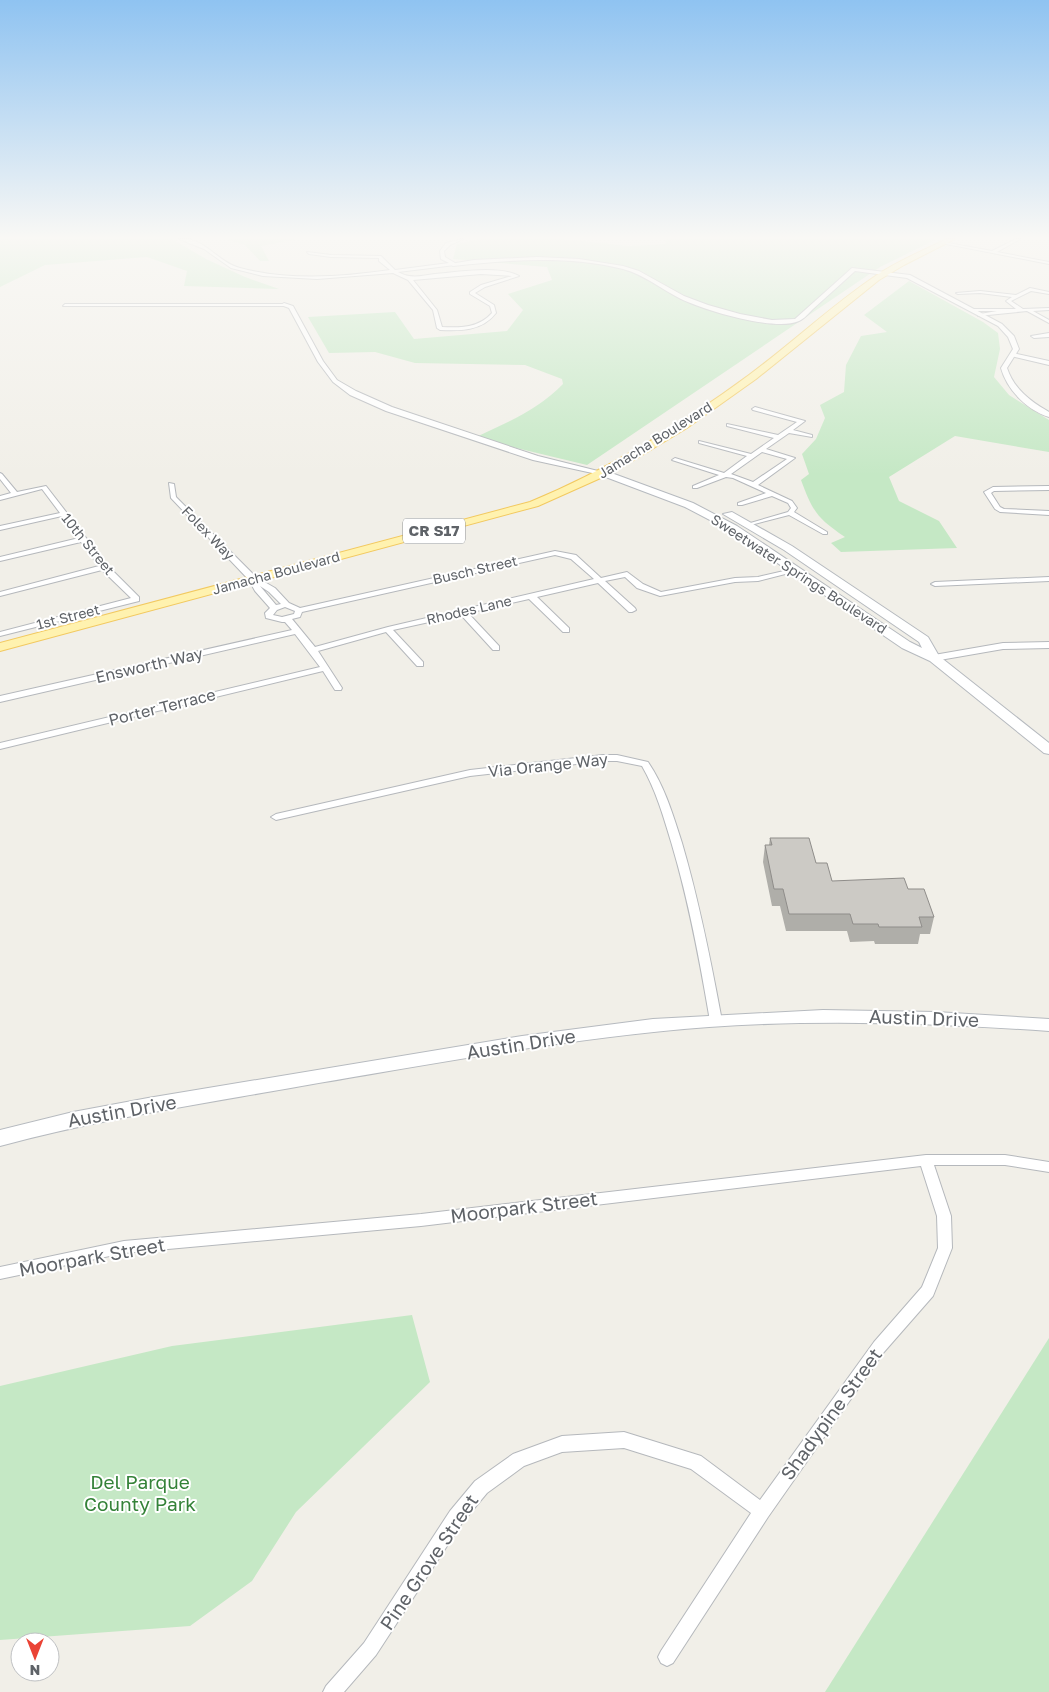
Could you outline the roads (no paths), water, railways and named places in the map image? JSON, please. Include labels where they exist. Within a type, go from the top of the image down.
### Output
[{"type":"main road","name":"Jamacha Boulevard","points":[[0,647],[534,504],[606,474],[688,422],[829,318]]},
{"type":"main road","name":"Sweetwater Springs Boulevard","points":[[606,474],[694,507],[733,528],[906,645],[934,658],[1049,750]]},
{"type":"main road","name":"Sweetwater Springs Boulevard","points":[[606,474],[634,477],[678,492],[700,500],[749,525],[788,548],[924,640],[934,658]]},
{"type":"main road","points":[[694,507],[709,510],[738,524],[749,525]]},
{"type":"main road","points":[[797,570],[804,569],[814,573],[845,594],[867,601]]},
{"type":"main road","name":"Austin Drive","points":[[0,1138],[50,1124],[356,1070],[599,1032],[716,1021],[840,1016],[975,1019],[1049,1025]]},
{"type":"street","name":"Sweetwater Springs Boulevard","points":[[296,318],[320,361],[335,381],[353,393],[389,409],[536,458],[606,474]]},
{"type":"street","points":[[437,318],[440,328],[448,329],[478,326],[489,321],[491,318]]},
{"type":"street","points":[[758,318],[787,322],[799,318]]},
{"type":"street","points":[[986,318],[1000,325],[1011,336],[1016,349],[1004,368],[1006,378],[1019,394],[1049,417]]},
{"type":"street","points":[[1034,336],[1049,335]]},
{"type":"street","points":[[1013,355],[1049,364]]},
{"type":"street","points":[[1013,355],[1049,358]]},
{"type":"street","points":[[695,487],[725,475],[802,421],[755,409]]},
{"type":"street","points":[[729,425],[779,437]]},
{"type":"street","points":[[788,431],[810,436]]},
{"type":"street","points":[[701,442],[753,456]]},
{"type":"street","points":[[754,486],[792,458],[762,450]]},
{"type":"street","points":[[675,460],[734,476],[790,502],[794,508],[790,513],[749,525]]},
{"type":"street","points":[[0,475],[15,494],[0,498]]},
{"type":"street","name":"Folex Way","points":[[171,484],[173,497],[253,579]]},
{"type":"street","name":"10th Street","points":[[15,494],[44,487],[104,567],[136,599]]},
{"type":"street","points":[[1049,488],[993,489],[987,492],[997,508],[1002,511],[1049,513]]},
{"type":"street","points":[[740,504],[772,494]]},
{"type":"street","points":[[790,513],[825,533]]},
{"type":"street","points":[[0,528],[63,514]]},
{"type":"street","points":[[0,559],[84,539]]},
{"type":"street","name":"Busch Street","points":[[299,610],[550,553],[573,557],[632,610]]},
{"type":"street","points":[[0,594],[104,567]]},
{"type":"street","name":"Rhodes Lane","points":[[313,650],[350,642],[388,629],[462,611],[627,574],[640,586],[660,594],[736,580],[758,579],[797,570]]},
{"type":"street","points":[[253,579],[272,590],[286,605],[299,610],[298,616],[288,620],[272,618],[269,613],[274,608],[286,605]]},
{"type":"street","points":[[253,579],[258,589],[274,608]]},
{"type":"street","points":[[935,584],[1049,579]]},
{"type":"street","points":[[531,596],[566,630]]},
{"type":"street","name":"1st Street","points":[[0,634],[136,599]]},
{"type":"street","points":[[462,611],[496,648]]},
{"type":"street","points":[[288,620],[313,650],[338,688]]},
{"type":"street","points":[[388,629],[420,664]]},
{"type":"street","name":"Ensworth Way","points":[[0,699],[298,631]]},
{"type":"street","points":[[934,658],[1003,646],[1049,645]]},
{"type":"street","name":"Porter Terrace","points":[[0,746],[325,668]]},
{"type":"street","name":"Via Orange Way","points":[[276,817],[470,773],[602,758],[617,758],[644,764],[656,781],[687,876],[703,937],[716,1021]]},
{"type":"street","name":"Moorpark Street","points":[[0,1273],[124,1247],[421,1220],[926,1160],[1005,1160],[1049,1167]]},
{"type":"street","name":"Shadypine Street","points":[[667,1657],[762,1511],[879,1348],[928,1291],[945,1248],[944,1216],[926,1160]]},
{"type":"street","name":"Pine Grove Street","points":[[332,1692],[370,1649],[456,1517],[481,1487],[519,1460],[562,1444],[624,1440],[695,1462],[762,1511]]},
{"type":"park label","name":"Del Parque County Park","points":[[140,1493]]}]
